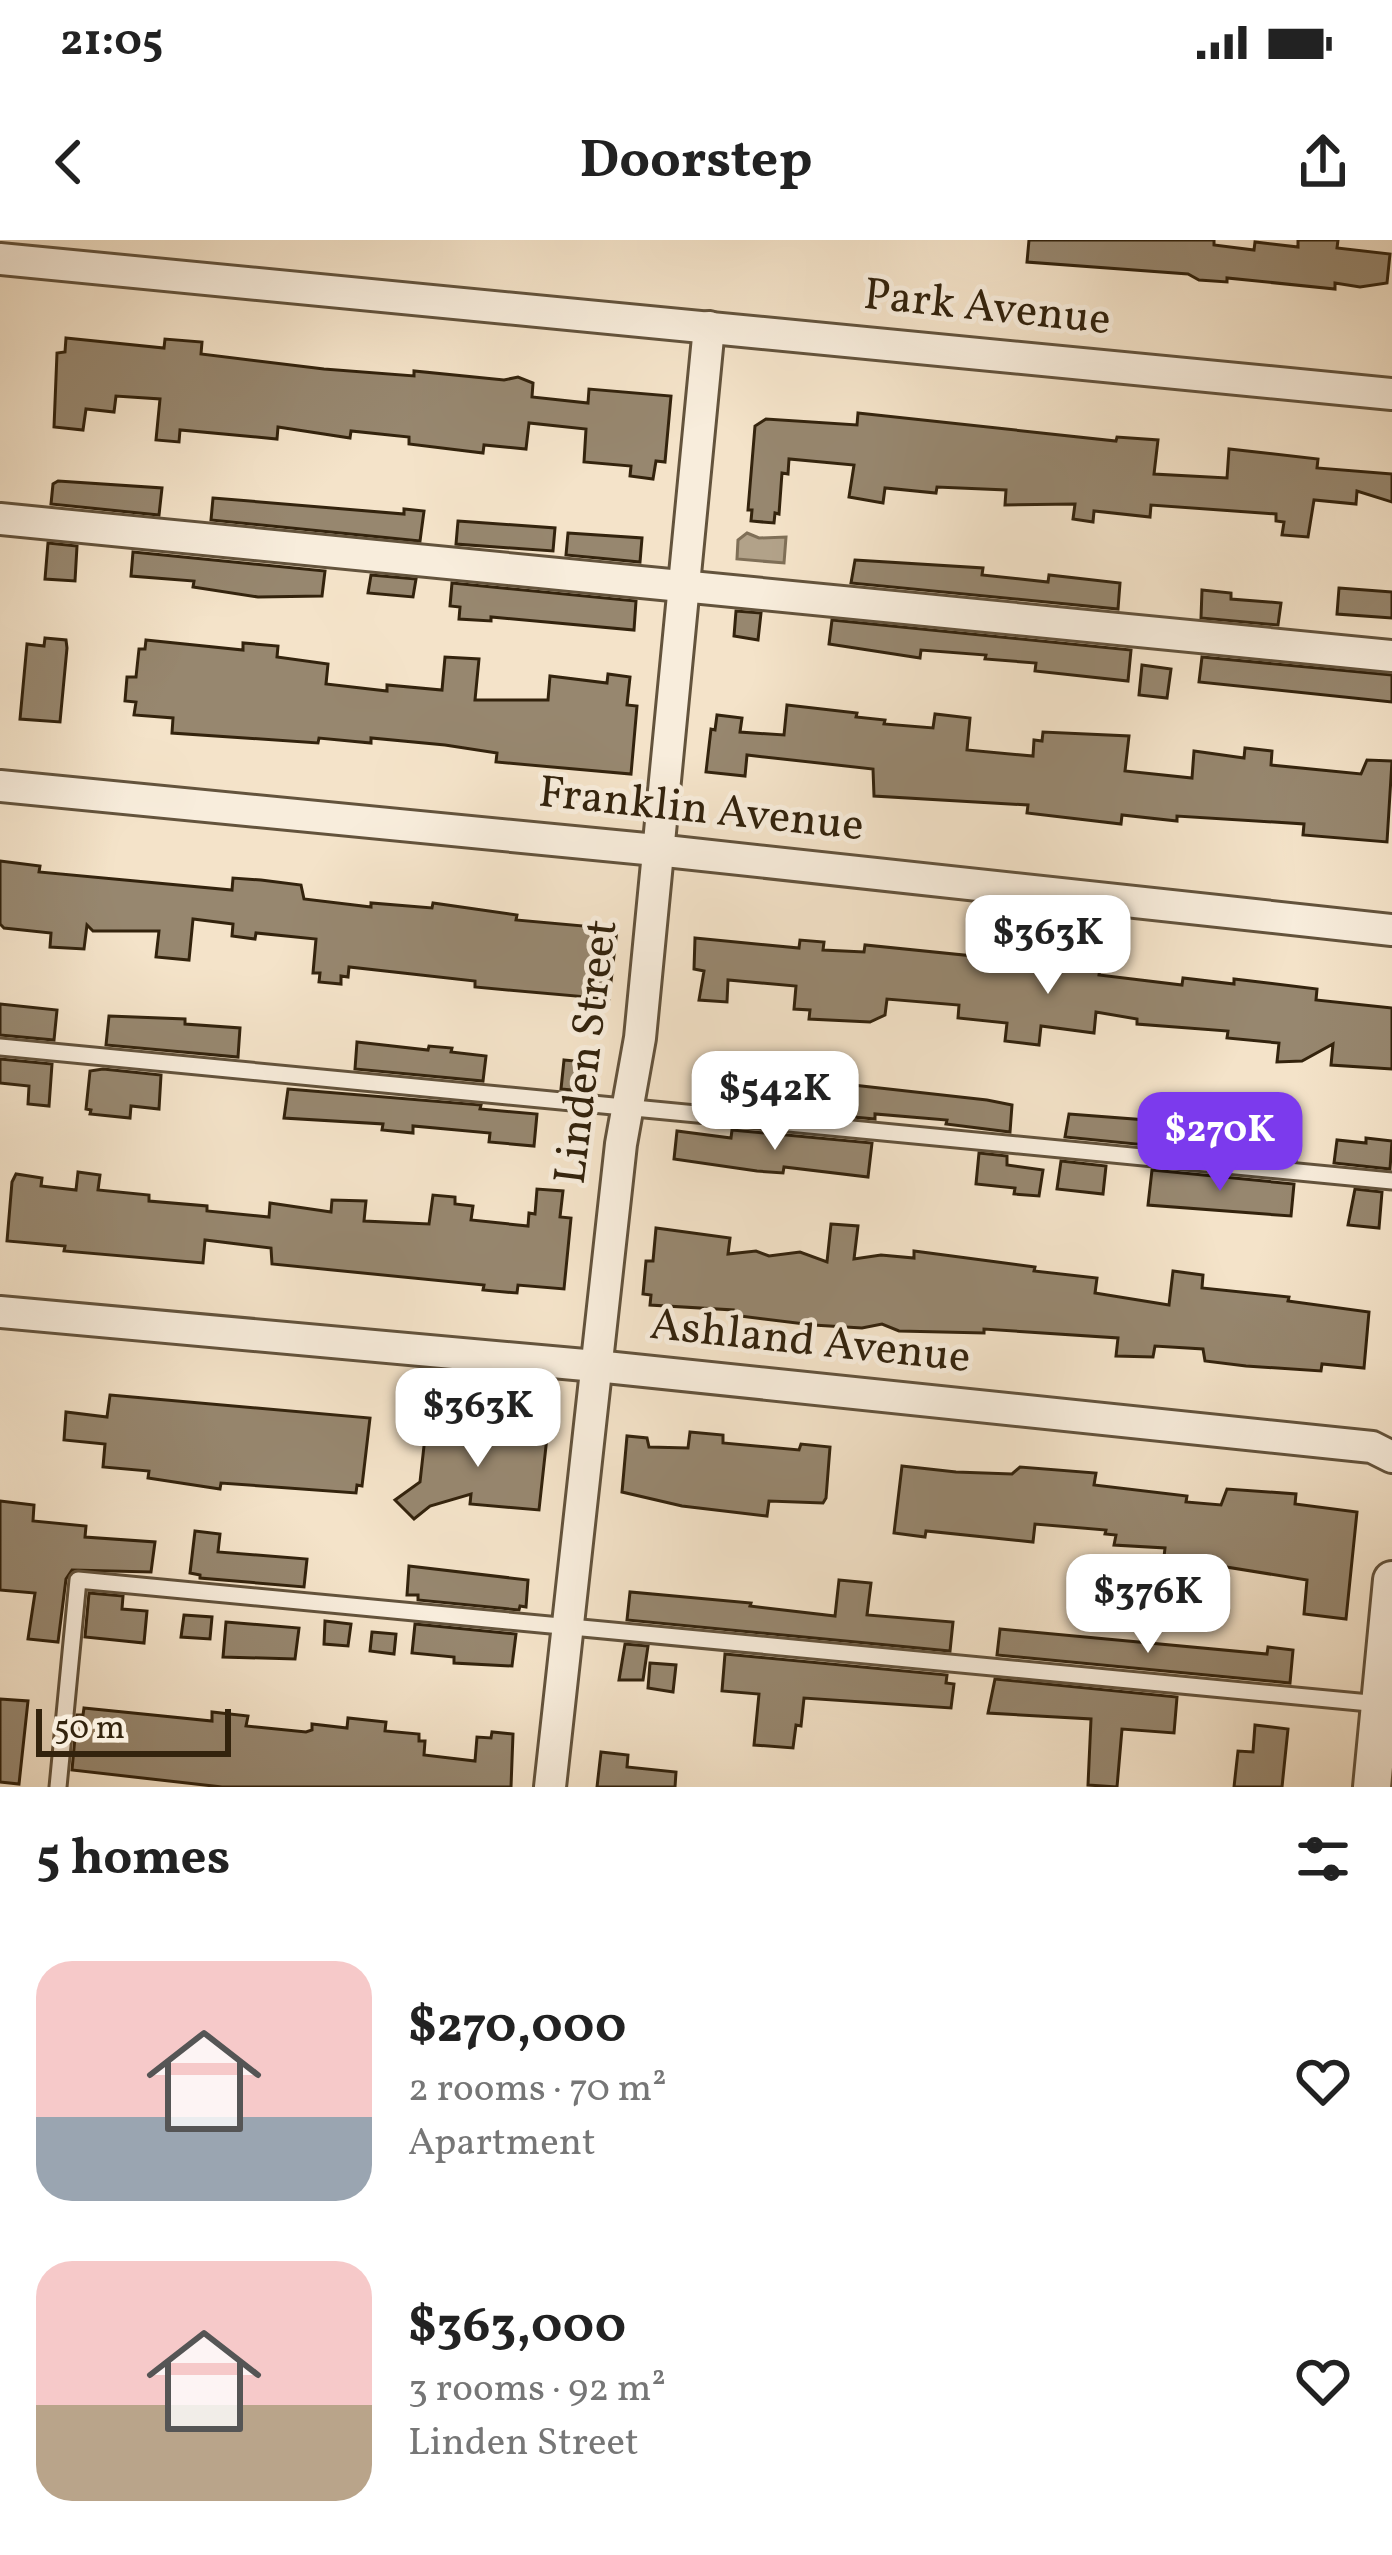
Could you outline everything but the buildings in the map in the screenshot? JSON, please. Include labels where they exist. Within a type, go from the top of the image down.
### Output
[{"type":"street","name":"Park Avenue","points":[[0,259],[1392,394]]},
{"type":"street","name":"Linden Street","points":[[550,1787],[626,1109],[640,1038],[709,327]]},
{"type":"street","points":[[0,519],[1392,656]]},
{"type":"street","name":"Franklin Avenue","points":[[0,786],[656,850],[1392,930]]},
{"type":"street","name":"Ashland Avenue","points":[[0,1312],[596,1366],[1372,1447],[1392,1457]]},
{"type":"street","points":[[1372,1787],[1392,1580]]},
{"type":"lane","points":[[0,1047],[1392,1181]]},
{"type":"lane","points":[[58,1787],[78,1580],[1380,1704]]},
{"type":"shaded area","points":[[747,533],[759,538],[786,537],[784,563],[737,559],[738,540]]}]
